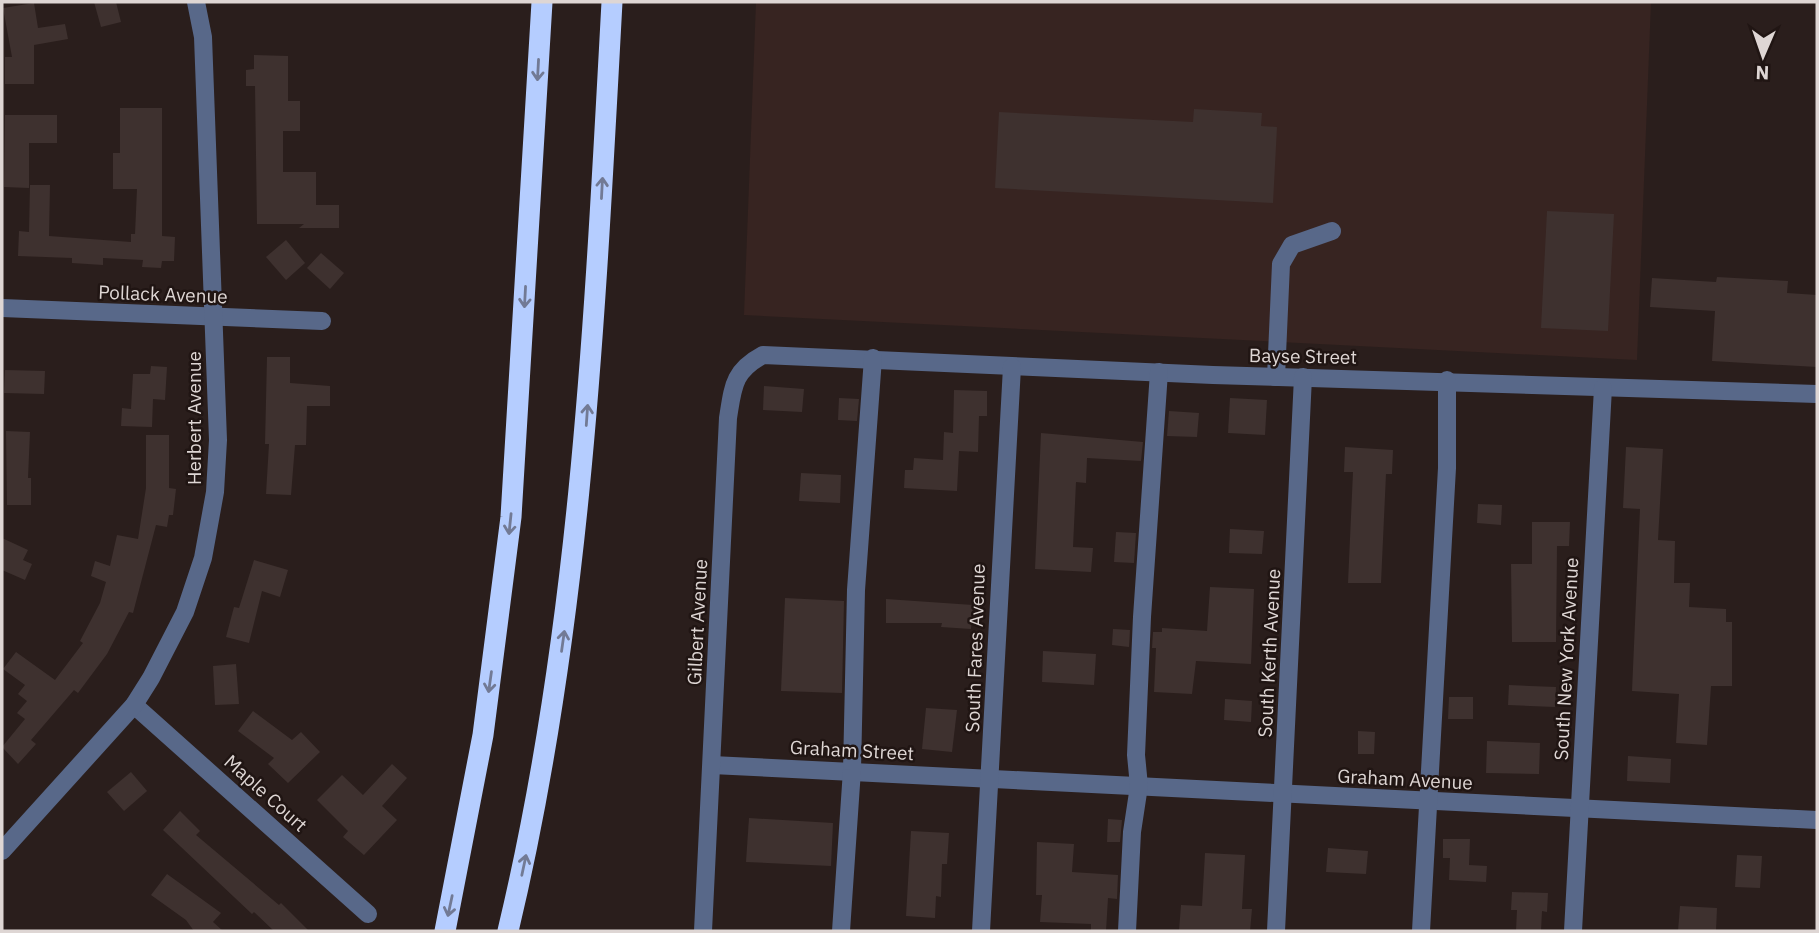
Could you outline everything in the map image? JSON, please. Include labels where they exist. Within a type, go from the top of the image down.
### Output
[{"type":"highway","points":[[445,931],[482,735],[509,529],[542,2]]},
{"type":"highway","points":[[508,931],[534,816],[558,673],[577,530],[612,2]]},
{"type":"street","name":"Herbert Avenue","points":[[2,851],[134,705],[185,612],[209,528],[218,440],[203,37],[196,2]]},
{"type":"street","points":[[1276,377],[1281,264],[1292,245],[1332,231]]},
{"type":"street","name":"Pollack Avenue","points":[[2,308],[322,321]]},
{"type":"street","name":"Gilbert Avenue","points":[[703,931],[726,461],[733,388],[747,364],[763,355],[789,355]]},
{"type":"street","name":"Bayse Street","points":[[789,355],[1012,367],[1817,394]]},
{"type":"street","points":[[841,931],[852,770],[856,590],[873,358]]},
{"type":"street","name":"South Fares Avenue","points":[[981,931],[1012,367]]},
{"type":"street","points":[[1127,931],[1130,853],[1139,786],[1136,755],[1142,617],[1158,372]]},
{"type":"street","name":"South Kerth Avenue","points":[[1276,931],[1303,377]]},
{"type":"street","points":[[1422,931],[1427,802],[1432,778],[1437,612],[1447,468],[1447,380]]},
{"type":"street","name":"South New York Avenue","points":[[1573,931],[1603,388]]},
{"type":"street","name":"Maple Court","points":[[134,705],[368,914]]},
{"type":"street","name":"Graham Street","points":[[712,765],[991,779]]},
{"type":"street","name":"Graham Avenue","points":[[991,779],[1817,820]]},
{"type":"shaded area","points":[[756,2],[1651,2],[1637,360],[744,315]]},
{"type":"building","points":[[94,2],[116,2],[121,22],[101,27]]},
{"type":"building","points":[[34,3],[38,28],[65,24],[68,39],[34,45],[34,84],[5,84],[5,57],[12,57],[3,8]]},
{"type":"building","points":[[254,55],[288,56],[288,101],[300,101],[300,131],[283,131],[283,172],[316,172],[316,205],[339,205],[339,228],[299,228],[304,224],[257,224],[255,86],[246,86],[246,70],[254,69]]},
{"type":"building","points":[[120,108],[162,108],[162,236],[175,237],[174,261],[162,261],[161,268],[142,267],[143,260],[103,258],[103,265],[72,263],[72,258],[18,256],[19,231],[29,232],[30,185],[50,185],[49,236],[131,242],[131,234],[135,234],[137,189],[113,189],[113,153],[120,153]]},
{"type":"building","points":[[1194,109],[1262,113],[1261,126],[1277,127],[1273,203],[995,188],[999,112],[1193,122]]},
{"type":"building","points":[[5,115],[57,115],[57,143],[29,143],[29,188],[4,187]]},
{"type":"building","points":[[1547,211],[1614,214],[1608,331],[1541,328]]},
{"type":"building","points":[[286,240],[305,263],[286,280],[266,257]]},
{"type":"building","points":[[321,253],[344,273],[330,289],[307,268]]},
{"type":"building","points":[[1717,277],[1788,281],[1787,293],[1817,295],[1817,367],[1712,361],[1715,311],[1650,307],[1652,278],[1716,282]]},
{"type":"building","points":[[267,357],[290,357],[290,383],[330,386],[330,406],[307,406],[306,445],[295,445],[291,495],[266,494],[269,444],[265,444]]},
{"type":"building","points":[[151,366],[167,367],[165,400],[153,399],[152,427],[121,426],[122,408],[131,409],[133,374],[150,374]]},
{"type":"building","points":[[5,370],[45,371],[44,394],[4,393]]},
{"type":"building","points":[[764,386],[804,389],[802,412],[763,410]]},
{"type":"building","points":[[954,390],[987,391],[987,416],[979,416],[978,452],[959,451],[957,491],[904,488],[905,470],[913,470],[914,458],[943,460],[944,432],[953,433]]},
{"type":"building","points":[[839,398],[859,399],[857,421],[838,420]]},
{"type":"building","points":[[1230,398],[1267,400],[1265,435],[1228,433]]},
{"type":"building","points":[[1169,411],[1199,413],[1197,437],[1167,436]]},
{"type":"building","points":[[6,431],[30,432],[28,478],[31,478],[31,505],[7,505]]},
{"type":"building","points":[[1041,433],[1143,442],[1141,461],[1087,458],[1086,483],[1076,482],[1073,547],[1093,548],[1091,572],[1035,569]]},
{"type":"building","points":[[146,435],[169,435],[169,488],[176,489],[173,515],[169,515],[167,527],[156,525],[133,613],[129,612],[107,654],[78,693],[74,690],[31,740],[36,744],[18,764],[2,747],[25,719],[17,713],[27,701],[18,694],[25,685],[3,669],[16,652],[55,680],[83,643],[80,641],[100,603],[106,582],[91,576],[95,561],[110,566],[117,535],[138,539],[146,488]]},
{"type":"building","points":[[1345,447],[1393,450],[1392,474],[1386,474],[1381,583],[1348,583],[1353,472],[1344,472]]},
{"type":"building","points":[[1626,447],[1663,449],[1658,540],[1675,541],[1674,583],[1690,583],[1689,607],[1726,609],[1726,622],[1732,622],[1732,686],[1711,686],[1707,745],[1676,743],[1679,694],[1632,691],[1640,509],[1623,508]]},
{"type":"building","points":[[801,473],[841,475],[840,503],[799,501]]},
{"type":"building","points":[[1478,504],[1502,505],[1501,525],[1477,523]]},
{"type":"building","points":[[1532,522],[1570,522],[1569,546],[1557,546],[1556,642],[1512,642],[1511,564],[1532,564]]},
{"type":"building","points":[[1230,529],[1264,531],[1262,554],[1229,553]]},
{"type":"building","points":[[1116,532],[1136,533],[1134,563],[1114,562]]},
{"type":"building","points":[[2,538],[28,550],[23,560],[32,564],[25,580],[2,570]]},
{"type":"building","points":[[254,560],[288,570],[280,597],[262,591],[249,643],[226,637],[234,607],[239,608]]},
{"type":"building","points":[[1210,587],[1254,589],[1251,664],[1196,661],[1192,694],[1154,692],[1156,648],[1152,648],[1153,632],[1162,632],[1162,628],[1207,631]]},
{"type":"building","points":[[785,598],[844,601],[842,693],[781,691]]},
{"type":"building","points":[[886,599],[973,605],[971,629],[941,627],[942,623],[886,623]]},
{"type":"building","points":[[1113,629],[1130,630],[1129,647],[1112,645]]},
{"type":"building","points":[[1043,651],[1096,654],[1094,685],[1042,682]]},
{"type":"building","points":[[236,664],[239,704],[215,705],[213,666]]},
{"type":"building","points":[[1509,685],[1556,687],[1555,707],[1508,705]]},
{"type":"building","points":[[1449,697],[1473,697],[1473,719],[1448,719]]},
{"type":"building","points":[[1225,699],[1252,701],[1251,722],[1224,720]]},
{"type":"building","points":[[926,708],[957,710],[952,752],[922,749]]},
{"type":"building","points":[[253,711],[292,740],[301,732],[320,752],[288,783],[268,764],[274,758],[238,731]]},
{"type":"building","points":[[1358,731],[1375,732],[1374,754],[1358,754]]},
{"type":"building","points":[[1487,741],[1540,743],[1539,774],[1486,773]]},
{"type":"building","points":[[1628,756],[1671,759],[1670,783],[1627,781]]},
{"type":"building","points":[[392,764],[407,778],[382,806],[397,820],[364,855],[343,837],[348,831],[317,800],[342,775],[363,795]]},
{"type":"building","points":[[131,772],[147,791],[124,811],[107,792]]},
{"type":"building","points":[[180,811],[200,831],[196,835],[279,905],[281,903],[309,931],[274,931],[254,912],[252,914],[163,830]]},
{"type":"building","points":[[749,818],[833,823],[831,866],[746,862]]},
{"type":"building","points":[[1108,819],[1122,820],[1120,842],[1107,842]]},
{"type":"building","points":[[911,831],[949,833],[947,864],[942,864],[941,897],[936,896],[935,918],[906,916]]},
{"type":"building","points":[[1443,839],[1470,839],[1469,865],[1487,866],[1486,882],[1449,880],[1450,858],[1443,858]]},
{"type":"building","points":[[1037,842],[1074,844],[1072,872],[1118,875],[1117,899],[1108,898],[1106,931],[1091,931],[1091,924],[1040,922],[1042,895],[1036,895]]},
{"type":"building","points":[[1328,848],[1368,851],[1366,874],[1326,872]]},
{"type":"building","points":[[1205,853],[1245,855],[1242,909],[1252,909],[1250,931],[1179,931],[1181,905],[1202,906]]},
{"type":"building","points":[[1737,855],[1762,856],[1760,888],[1735,887]]},
{"type":"building","points":[[167,874],[221,913],[213,922],[223,931],[194,931],[186,920],[151,895]]},
{"type":"building","points":[[1512,892],[1548,893],[1547,912],[1542,911],[1541,931],[1516,931],[1517,910],[1511,910]]},
{"type":"building","points":[[1680,906],[1717,908],[1716,931],[1678,931]]}]
